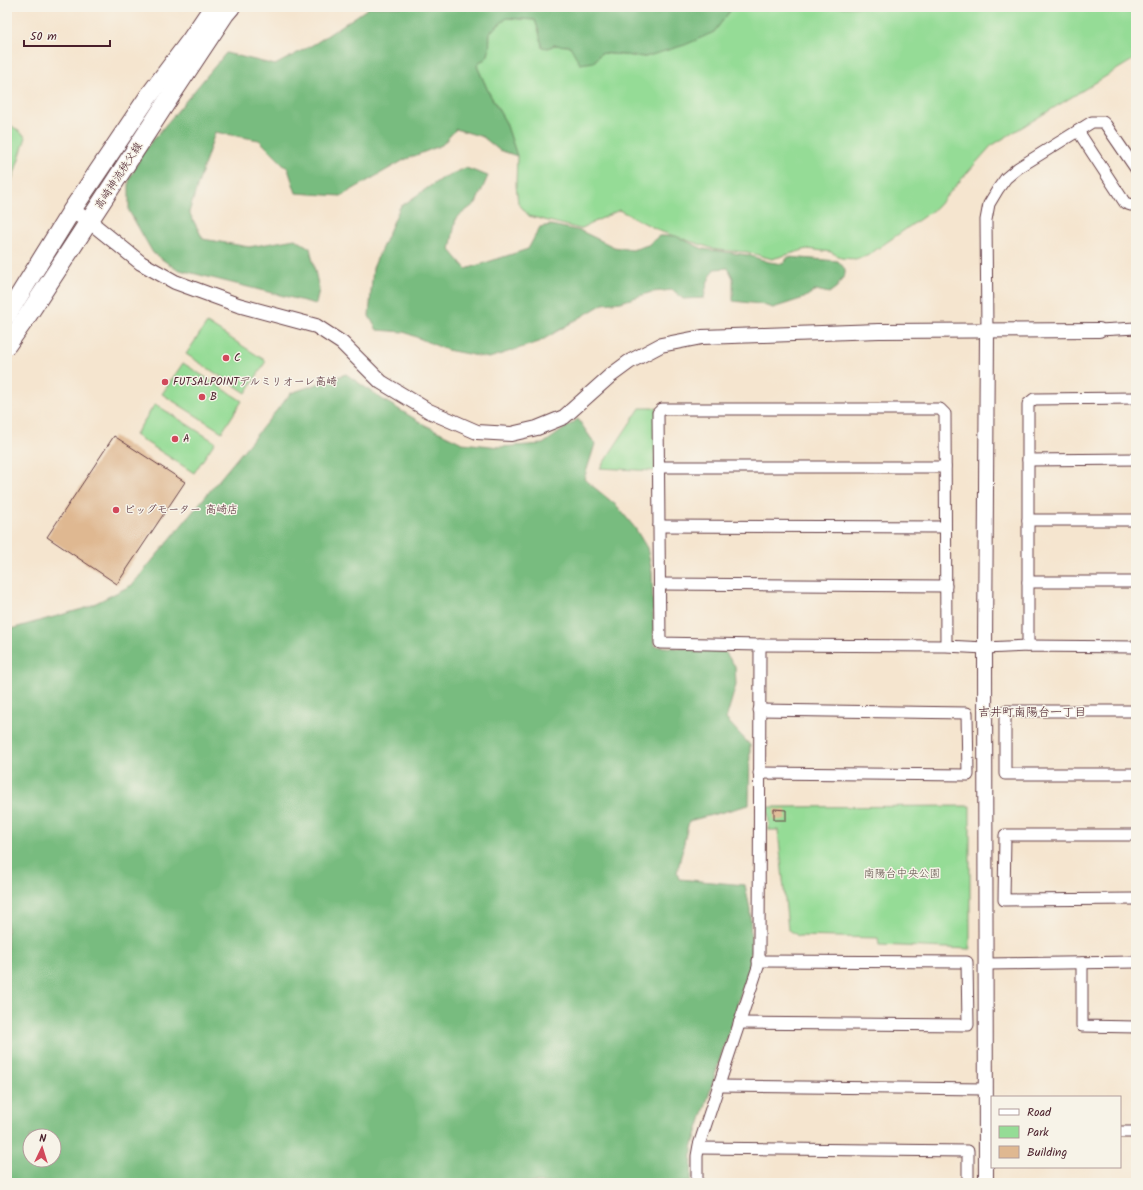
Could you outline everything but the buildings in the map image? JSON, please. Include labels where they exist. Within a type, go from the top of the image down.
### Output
[{"type":"main road","name":"高崎神流秩父線","points":[[7,315],[72,210],[148,97],[190,41],[213,7]]},
{"type":"main road","name":"高崎神流秩父線","points":[[7,345],[231,7]]},
{"type":"street","points":[[986,1183],[989,1132],[986,1088],[986,220],[989,204],[1006,178],[1018,168],[1092,122],[1103,122],[1136,168]]},
{"type":"street","points":[[1078,131],[1125,203],[1136,203]]},
{"type":"street","points":[[72,210],[89,221],[141,263],[175,282],[238,305],[316,326],[342,343],[381,382],[429,411],[477,432],[511,434],[537,428],[564,417],[610,376],[629,362],[661,346],[702,337],[879,331],[1099,330],[1136,328]]},
{"type":"street","points":[[1028,646],[1028,404],[1034,399],[1136,398]]},
{"type":"street","points":[[946,646],[945,414],[940,409],[662,409],[658,413],[660,643],[946,646],[985,648],[1028,646],[1136,647]]},
{"type":"street","points":[[1028,460],[1136,459]]},
{"type":"street","points":[[659,467],[945,467]]},
{"type":"street","points":[[1028,520],[1136,520]]},
{"type":"street","points":[[659,526],[945,527]]},
{"type":"street","points":[[1028,582],[1136,582]]},
{"type":"street","points":[[660,584],[946,586]]},
{"type":"street","points":[[697,1183],[698,1148],[758,967],[760,645]]},
{"type":"street","points":[[759,710],[967,713],[968,775],[759,773]]},
{"type":"street","points":[[1136,711],[1005,711],[1005,774],[1136,774]]},
{"type":"street","points":[[1136,835],[1005,835],[1004,900],[1136,899]]},
{"type":"street","points":[[740,1023],[968,1025],[968,962],[758,961]]},
{"type":"street","points":[[987,964],[1136,962]]},
{"type":"street","points":[[1082,963],[1082,1026],[1136,1027]]},
{"type":"street","points":[[719,1086],[986,1088]]},
{"type":"street","points":[[1121,1132],[1136,1132]]},
{"type":"street","points":[[698,1148],[968,1151],[968,1183]]},
{"type":"green space","points":[[370,7],[733,7],[714,32],[685,45],[645,57],[601,53],[594,62],[580,64],[570,46],[554,45],[548,48],[542,47],[535,20],[507,18],[490,32],[488,56],[479,62],[477,66],[489,93],[506,123],[517,156],[499,150],[483,137],[456,129],[442,145],[404,160],[341,196],[296,193],[288,169],[259,140],[215,132],[189,212],[203,239],[249,247],[295,239],[310,248],[319,289],[316,304],[176,269],[153,253],[129,211],[129,180],[143,152],[226,53],[275,65],[316,43]]},
{"type":"green space","points":[[733,7],[1136,7],[1136,58],[991,146],[936,208],[867,256],[855,259],[841,258],[831,252],[807,249],[772,259],[747,252],[717,250],[662,232],[619,210],[580,229],[529,216],[518,203],[516,185],[517,156],[506,123],[489,93],[477,66],[479,62],[488,56],[490,32],[507,18],[535,20],[539,32],[548,48],[554,45],[570,46],[594,62],[601,53],[645,57],[714,32]]},
{"type":"green space","points":[[7,122],[26,137],[9,190],[7,192]]},
{"type":"green space","points":[[466,168],[488,176],[476,203],[456,218],[450,250],[466,269],[528,249],[540,227],[551,225],[581,231],[614,247],[632,250],[648,245],[659,236],[676,236],[703,249],[748,255],[769,262],[783,264],[788,257],[838,261],[845,269],[845,274],[837,287],[829,293],[816,290],[804,298],[773,308],[760,304],[733,301],[733,278],[728,268],[714,269],[707,283],[704,298],[683,299],[673,290],[652,292],[621,302],[603,304],[539,342],[489,358],[447,350],[404,332],[377,330],[369,316],[373,268],[400,207],[442,178]]},
{"type":"green space","name":"C","points":[[207,323],[266,361],[246,393],[186,354]]},
{"type":"green space","name":"B","points":[[183,363],[242,401],[222,432],[162,394]]},
{"type":"green space","points":[[346,374],[385,401],[425,425],[462,443],[500,447],[543,444],[578,419],[595,444],[584,479],[617,506],[635,528],[647,548],[652,572],[654,646],[725,652],[735,666],[736,685],[726,719],[750,745],[749,805],[689,821],[677,873],[679,879],[745,885],[750,909],[750,964],[692,1148],[691,1183],[7,1183],[7,630],[86,608],[132,585],[291,393]]},
{"type":"green space","name":"A","points":[[155,404],[215,442],[194,473],[135,435]]},
{"type":"green space","points":[[640,408],[657,408],[655,471],[600,468]]},
{"type":"green space","name":"南陽台中央公園","points":[[970,806],[970,949],[879,945],[878,938],[798,936],[788,929],[778,830],[769,830],[768,807]]},
{"type":"place","name":"C","points":[[226,358]]},
{"type":"place","name":"FUTSALPOINTデルミリオーレ高崎","points":[[165,382]]},
{"type":"place","name":"B","points":[[202,397]]},
{"type":"place","name":"A","points":[[175,439]]},
{"type":"place","name":"ビッグモーター 高崎店","points":[[116,510]]},
{"type":"district","name":"吉井町南陽台一丁目","points":[[1032,712]]}]
